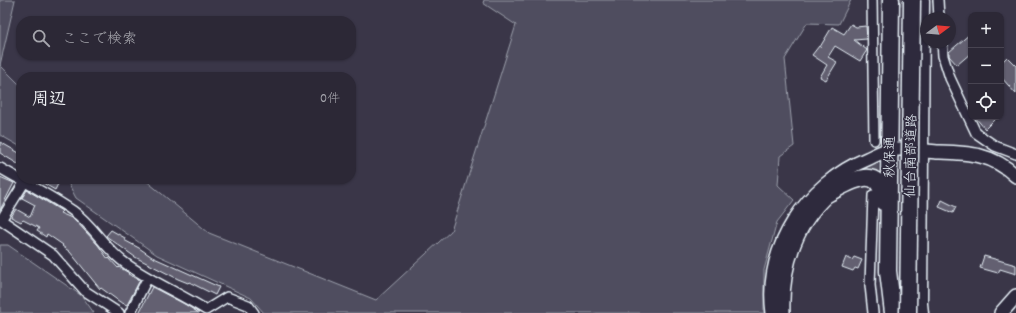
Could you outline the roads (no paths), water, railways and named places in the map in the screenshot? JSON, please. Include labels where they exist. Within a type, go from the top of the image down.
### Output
[{"type":"highway","name":"秋保通","points":[[891,0],[888,260],[889,295],[892,313]]},
{"type":"highway","name":"仙台南部道路","points":[[908,313],[912,0]]},
{"type":"highway","points":[[920,313],[918,304],[921,151],[935,1]]},
{"type":"highway","points":[[829,193],[851,180],[860,177],[868,178],[877,182],[882,189],[884,246],[888,260]]},
{"type":"street","points":[[872,0],[874,140]]},
{"type":"street","points":[[935,1],[938,12]]},
{"type":"street","points":[[942,48],[943,56],[950,78],[976,133],[995,146],[1016,154]]},
{"type":"street","points":[[773,313],[772,282],[775,264],[788,230],[798,213],[811,196],[841,172],[890,154],[921,151],[980,154],[1008,168],[1016,176]]},
{"type":"street","points":[[783,313],[782,292],[784,272],[796,237],[808,217],[829,193],[854,174],[890,154]]},
{"type":"street","points":[[0,168],[16,178]]},
{"type":"street","points":[[23,184],[1,220],[53,255],[85,291],[119,313]]},
{"type":"street","points":[[26,184],[73,211],[89,224],[122,261],[148,279],[206,310],[227,297],[248,305],[254,313]]},
{"type":"street","points":[[873,195],[870,285],[873,313]]},
{"type":"street","points":[[130,313],[148,279]]},
{"type":"street","points":[[1004,312],[1016,296]]},
{"type":"tunnel","points":[[880,0],[933,3]]},
{"type":"tunnel","points":[[874,140],[874,184]]}]
